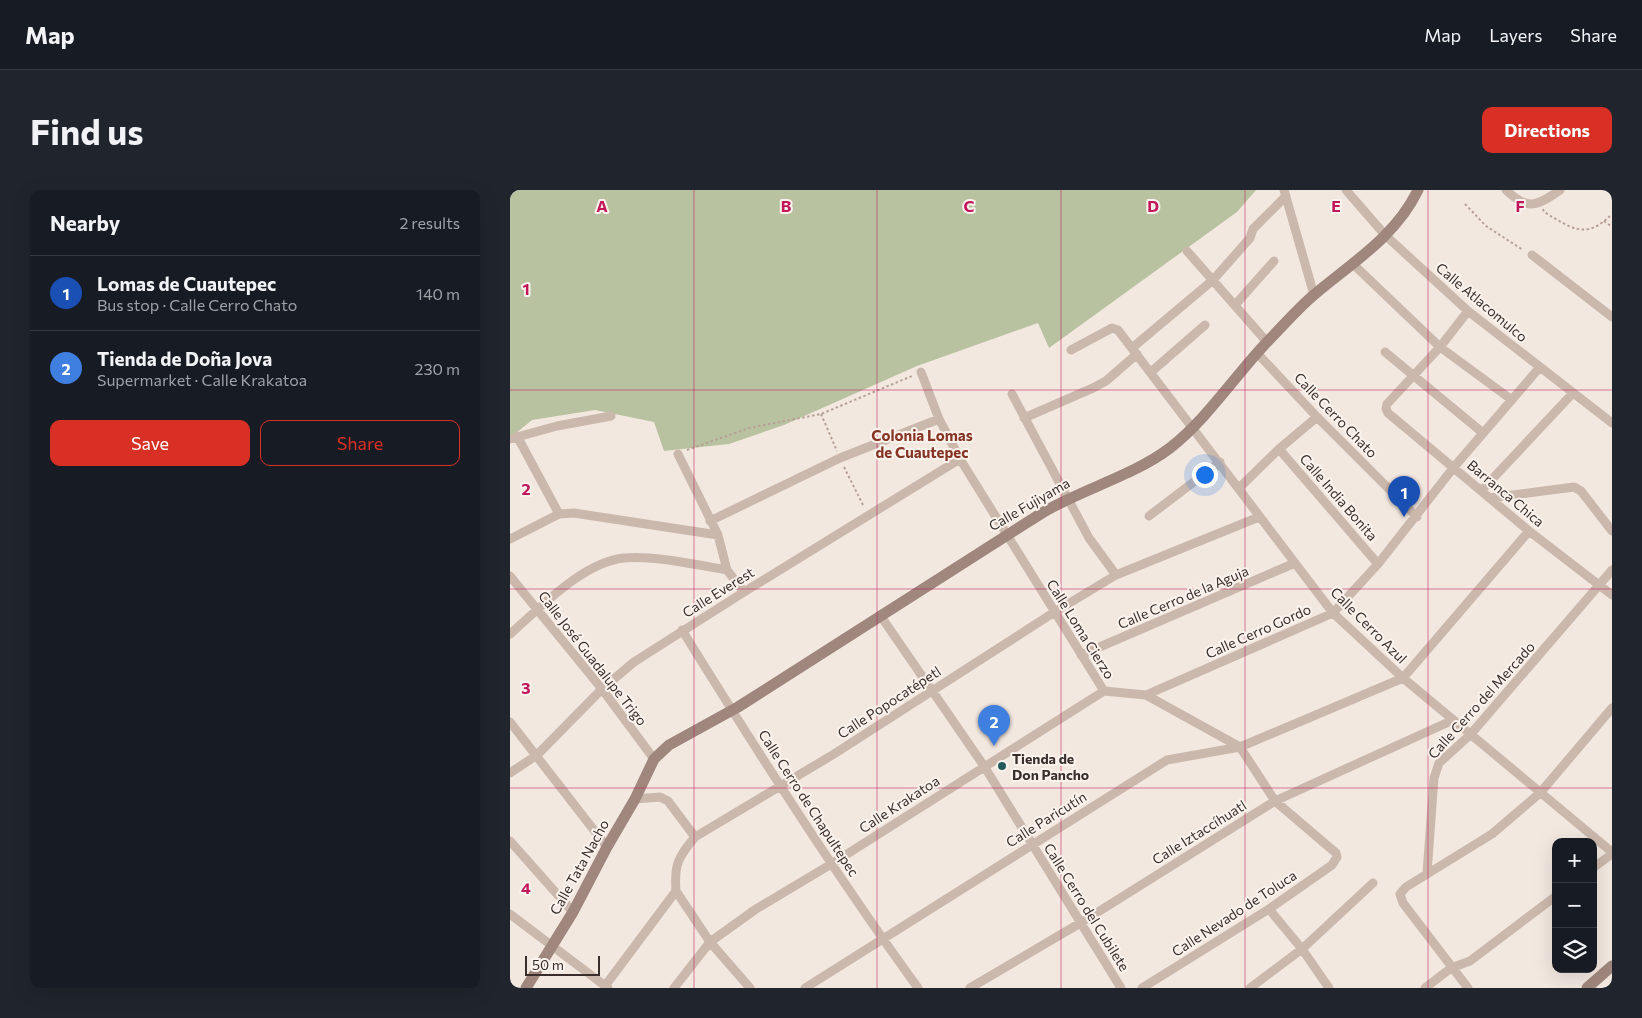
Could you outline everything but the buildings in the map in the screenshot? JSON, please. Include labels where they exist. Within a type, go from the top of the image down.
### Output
[{"type":"street","name":"Calle Atlacomulco","points":[[1346,190],[1385,236],[1468,311],[1612,424]]},
{"type":"street","name":"Calle Fujiyama","points":[[654,759],[669,744],[732,710],[1008,533],[1066,498],[1141,465],[1169,448],[1192,428],[1267,342],[1314,294],[1354,265],[1400,221],[1418,190]]},
{"type":"street","points":[[1506,190],[1526,205],[1532,205],[1545,200],[1560,190]]},
{"type":"street","points":[[1024,418],[1106,381],[1134,351],[1213,280],[1250,238],[1253,228],[1285,193]]},
{"type":"street","points":[[1285,193],[1314,294]]},
{"type":"street","points":[[1187,251],[1267,342]]},
{"type":"street","points":[[1532,255],[1612,317]]},
{"type":"street","points":[[1235,305],[1274,261]]},
{"type":"street","points":[[1354,265],[1440,347],[1512,400]]},
{"type":"street","points":[[1414,377],[1468,311]]},
{"type":"street","points":[[1151,372],[1205,325]]},
{"type":"street","name":"Calle Cerro Azul","points":[[1071,350],[1115,328],[1220,462],[1259,517],[1333,613],[1403,678],[1612,853]]},
{"type":"street","points":[[1385,352],[1484,433]]},
{"type":"street","name":"Calle Cerro Chato","points":[[1257,353],[1317,418],[1416,517]]},
{"type":"street","name":"Calle Cerro Gordo","points":[[1146,694],[1333,613],[1378,564],[1454,467],[1540,367]]},
{"type":"street","name":"Calle Loma Cierzo","points":[[921,372],[939,419],[960,459],[1008,533],[1053,613],[1104,691],[1146,694],[1240,747],[1274,801],[1334,849],[1337,857]]},
{"type":"street","name":"Barranca Chica","points":[[1414,377],[1387,404],[1386,409],[1388,413],[1529,531],[1612,595]]},
{"type":"street","points":[[1481,491],[1573,393]]},
{"type":"street","points":[[1012,394],[1066,498],[1089,538],[1116,575]]},
{"type":"street","points":[[559,514],[513,438],[611,416]]},
{"type":"street","points":[[1239,488],[1279,449],[1317,418]]},
{"type":"street","points":[[710,521],[840,458],[939,419]]},
{"type":"street","name":"Calle India Bonita","points":[[1279,449],[1378,564]]},
{"type":"street","points":[[678,454],[718,535],[727,570],[744,592]]},
{"type":"street","name":"Calle Everest","points":[[510,773],[537,754],[602,689],[634,662],[682,630],[960,459]]},
{"type":"street","points":[[1149,516],[1220,462]]},
{"type":"street","points":[[1489,498],[1574,487],[1581,491],[1612,531]]},
{"type":"street","points":[[510,539],[559,514],[574,513],[718,535]]},
{"type":"street","name":"Calle Popocatépetl","points":[[676,891],[675,870],[682,852],[695,837],[782,786],[1053,613],[1116,575],[1259,517]]},
{"type":"street","points":[[1403,678],[1529,531]]},
{"type":"street","points":[[510,634],[585,572],[599,564],[624,558],[671,561],[727,570]]},
{"type":"street","name":"Calle Cerro de la Aguja","points":[[1081,655],[1295,563]]},
{"type":"street","name":"Calle Cerro del Mercado","points":[[1427,873],[1434,778],[1439,763],[1470,735],[1612,570]]},
{"type":"street","name":"Calle José Guadalupe Trigo","points":[[510,576],[602,689],[654,759]]},
{"type":"street","name":"Calle Cerro del Cubilete","points":[[880,615],[984,766],[1121,988]]},
{"type":"street","name":"Calle Cerro de Chapultepec","points":[[682,630],[732,710],[882,938],[918,988]]},
{"type":"street","name":"Calle Paricutín","points":[[805,988],[1167,760],[1240,747],[1403,678]]},
{"type":"street","name":"Calle Krakatoa","points":[[674,988],[710,942],[756,910],[1104,691]]},
{"type":"street","points":[[1468,988],[1403,903],[1400,894],[1406,887],[1427,873],[1492,834],[1540,793],[1612,708]]},
{"type":"street","name":"Calle Iztaccíhuatl","points":[[970,988],[1082,922],[1274,801],[1453,720]]},
{"type":"street","points":[[510,722],[537,754],[607,847]]},
{"type":"street","name":"Calle Tata Nacho","points":[[526,988],[573,912],[635,799],[654,759]]},
{"type":"street","points":[[635,799],[660,797],[668,801],[695,837]]},
{"type":"street","points":[[510,841],[573,912]]},
{"type":"street","points":[[1597,865],[1612,853]]},
{"type":"street","name":"Calle Nevado de Toluca","points":[[1142,988],[1269,909],[1332,865],[1337,857]]},
{"type":"street","points":[[1250,988],[1302,949],[1373,883]]},
{"type":"street","points":[[510,914],[606,987],[676,891],[710,942],[750,988]]},
{"type":"street","points":[[1425,988],[1451,968],[1470,961],[1552,899]]},
{"type":"street","points":[[1269,909],[1302,949],[1329,988]]},
{"type":"street","points":[[1587,988],[1612,966]]},
{"type":"path","points":[[1464,204],[1501,238],[1532,255]]},
{"type":"path","points":[[1548,204],[1543,208],[1544,212],[1576,230],[1591,228],[1612,214]]},
{"type":"path","points":[[1604,221],[1612,227]]},
{"type":"path","points":[[678,454],[749,428],[821,414],[921,372]]},
{"type":"path","points":[[821,414],[868,516]]},
{"type":"green space","points":[[510,190],[1256,190],[1237,212],[1049,348],[1038,323],[917,366],[784,425],[729,444],[664,451],[654,422],[595,410],[532,420],[510,438]]},
{"type":"place","name":"Lomas de Cuautepec","points":[[1404,517]]},
{"type":"place","name":"Tienda de Doña Jova","points":[[994,746]]},
{"type":"place","name":"Tienda de Don Pancho","points":[[1002,766]]},
{"type":"district","name":"Colonia Lomas de Cuautepec","points":[[922,444]]}]
